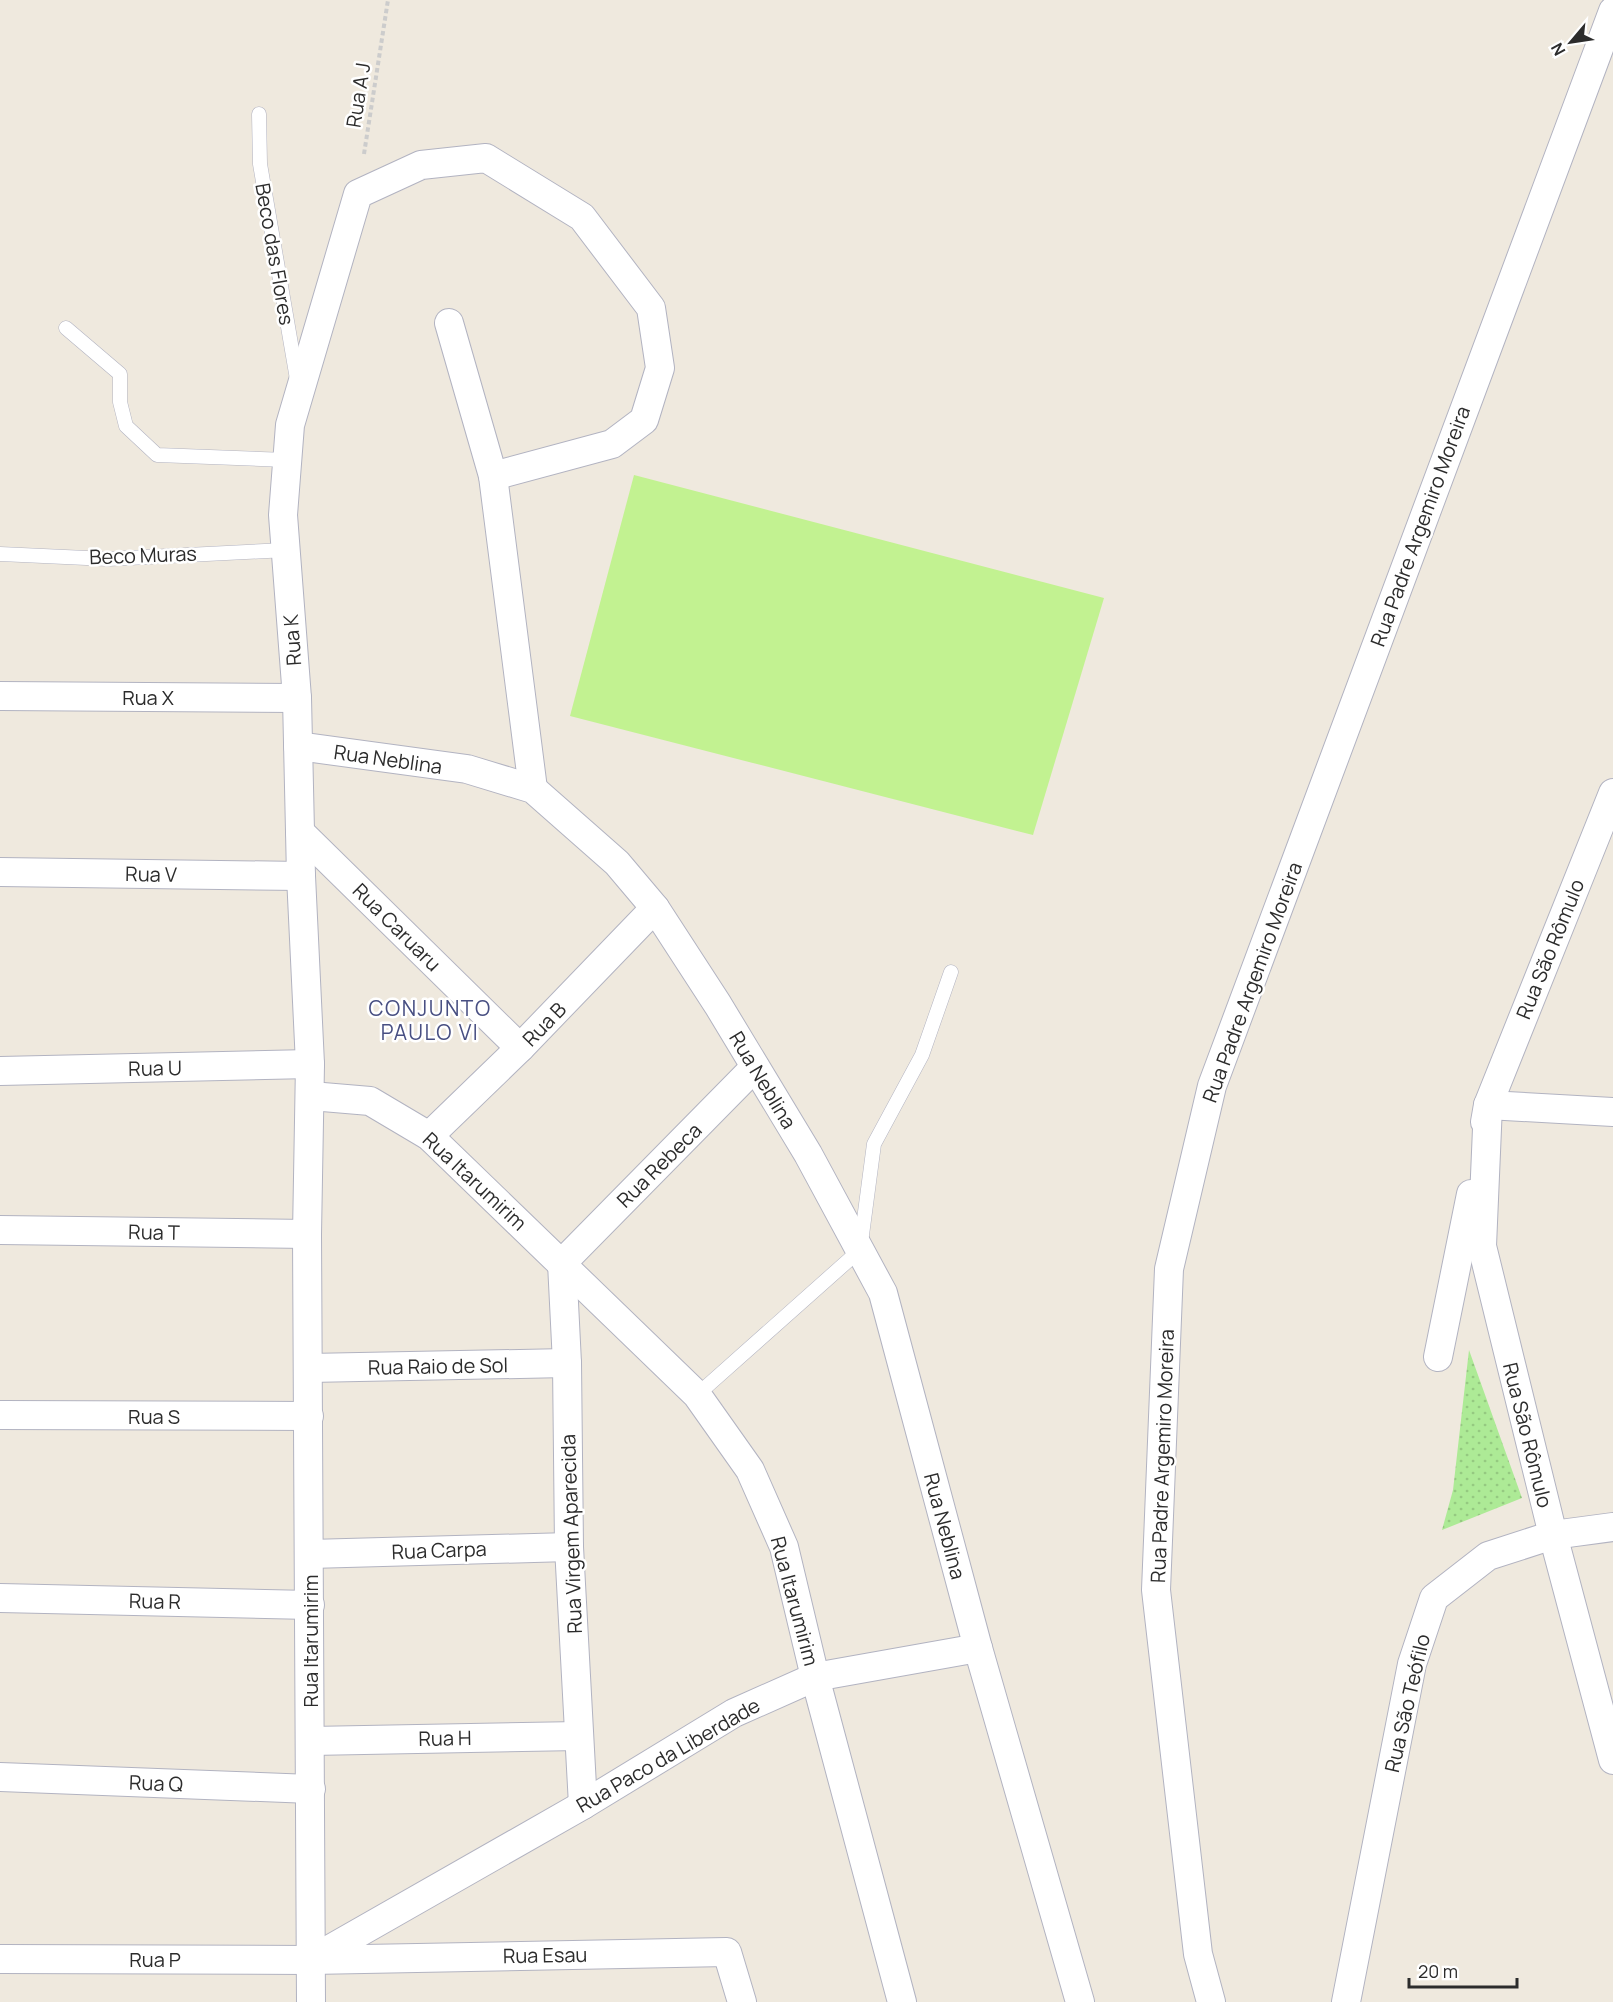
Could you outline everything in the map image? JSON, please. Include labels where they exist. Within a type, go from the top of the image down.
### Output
[{"type":"street","name":"Rua Padre Argemiro Moreira","points":[[1210,2002],[1198,1954],[1156,1590],[1169,1269],[1212,1086],[1613,11]]},
{"type":"street","points":[[358,194],[421,165],[486,158],[582,217],[651,308],[660,369],[644,420],[612,444],[494,476]]},
{"type":"street","name":"Rua K","points":[[311,1096],[301,876],[297,698],[283,515],[290,425],[358,194]]},
{"type":"street","points":[[449,323],[494,476],[533,789]]},
{"type":"street","name":"Rua X","points":[[0,696],[297,698]]},
{"type":"street","name":"Rua Neblina","points":[[298,746],[467,769],[533,789],[617,863],[655,908],[808,1154],[883,1293],[978,1648]]},
{"type":"street","name":"Rua São Rômulo","points":[[1438,1357],[1488,1105],[1613,793]]},
{"type":"street","name":"Rua Caruaru","points":[[300,832],[520,1048]]},
{"type":"street","name":"Rua V","points":[[0,872],[301,876]]},
{"type":"street","name":"Rua B","points":[[429,1136],[520,1048],[655,908]]},
{"type":"street","name":"Rua U","points":[[0,1071],[310,1064]]},
{"type":"street","name":"Rua Rebeca","points":[[562,1263],[755,1067]]},
{"type":"street","name":"Rua Itarumirim","points":[[311,2002],[307,1234],[311,1096],[370,1101],[429,1136],[697,1395],[750,1470],[784,1547],[815,1677],[902,2002]]},
{"type":"street","points":[[1488,1105],[1613,1112]]},
{"type":"street","name":"Rua São Rômulo","points":[[1488,1105],[1482,1246],[1553,1535],[1613,1760]]},
{"type":"street","name":"Rua T","points":[[0,1230],[307,1234]]},
{"type":"street","name":"Rua Virgem Aparecida","points":[[562,1263],[567,1364],[569,1546],[583,1805]]},
{"type":"street","name":"Rua Raio de Sol","points":[[309,1368],[567,1364]]},
{"type":"street","name":"Rua S","points":[[0,1415],[309,1416]]},
{"type":"street","name":"Rua São Teófilo","points":[[1346,2002],[1412,1664],[1434,1598],[1488,1556],[1553,1535],[1613,1527]]},
{"type":"street","name":"Rua Carpa","points":[[310,1554],[569,1546]]},
{"type":"street","name":"Rua R","points":[[0,1598],[310,1605]]},
{"type":"street","points":[[978,1648],[1080,2002]]},
{"type":"street","name":"Rua Paco da Liberdade","points":[[311,1960],[583,1805],[734,1713],[815,1677],[978,1648]]},
{"type":"street","name":"Rua H","points":[[311,1741],[579,1736]]},
{"type":"street","name":"Rua Q","points":[[0,1777],[311,1789]]},
{"type":"street","name":"Rua Esau","points":[[311,1960],[727,1952],[742,2002]]},
{"type":"street","name":"Rua P","points":[[0,1959],[311,1960]]},
{"type":"lane","name":"Beco das Flores","points":[[260,114],[260,164],[299,393]]},
{"type":"lane","points":[[66,328],[120,374],[120,402],[126,426],[157,455],[287,460]]},
{"type":"lane","name":"Beco Muras","points":[[0,554],[108,559],[286,549]]},
{"type":"lane","points":[[697,1395],[860,1250],[874,1144],[922,1055],[951,972]]},
{"type":"path","name":"Rua A J","points":[[358,194],[388,0]]},
{"type":"green space","points":[[634,475],[1104,598],[1033,835],[570,716]]},
{"type":"green space","points":[[1469,1350],[1522,1498],[1442,1530],[1453,1490]]},
{"type":"district","name":"CONJUNTO PAULO VI","points":[[430,1020]]}]
